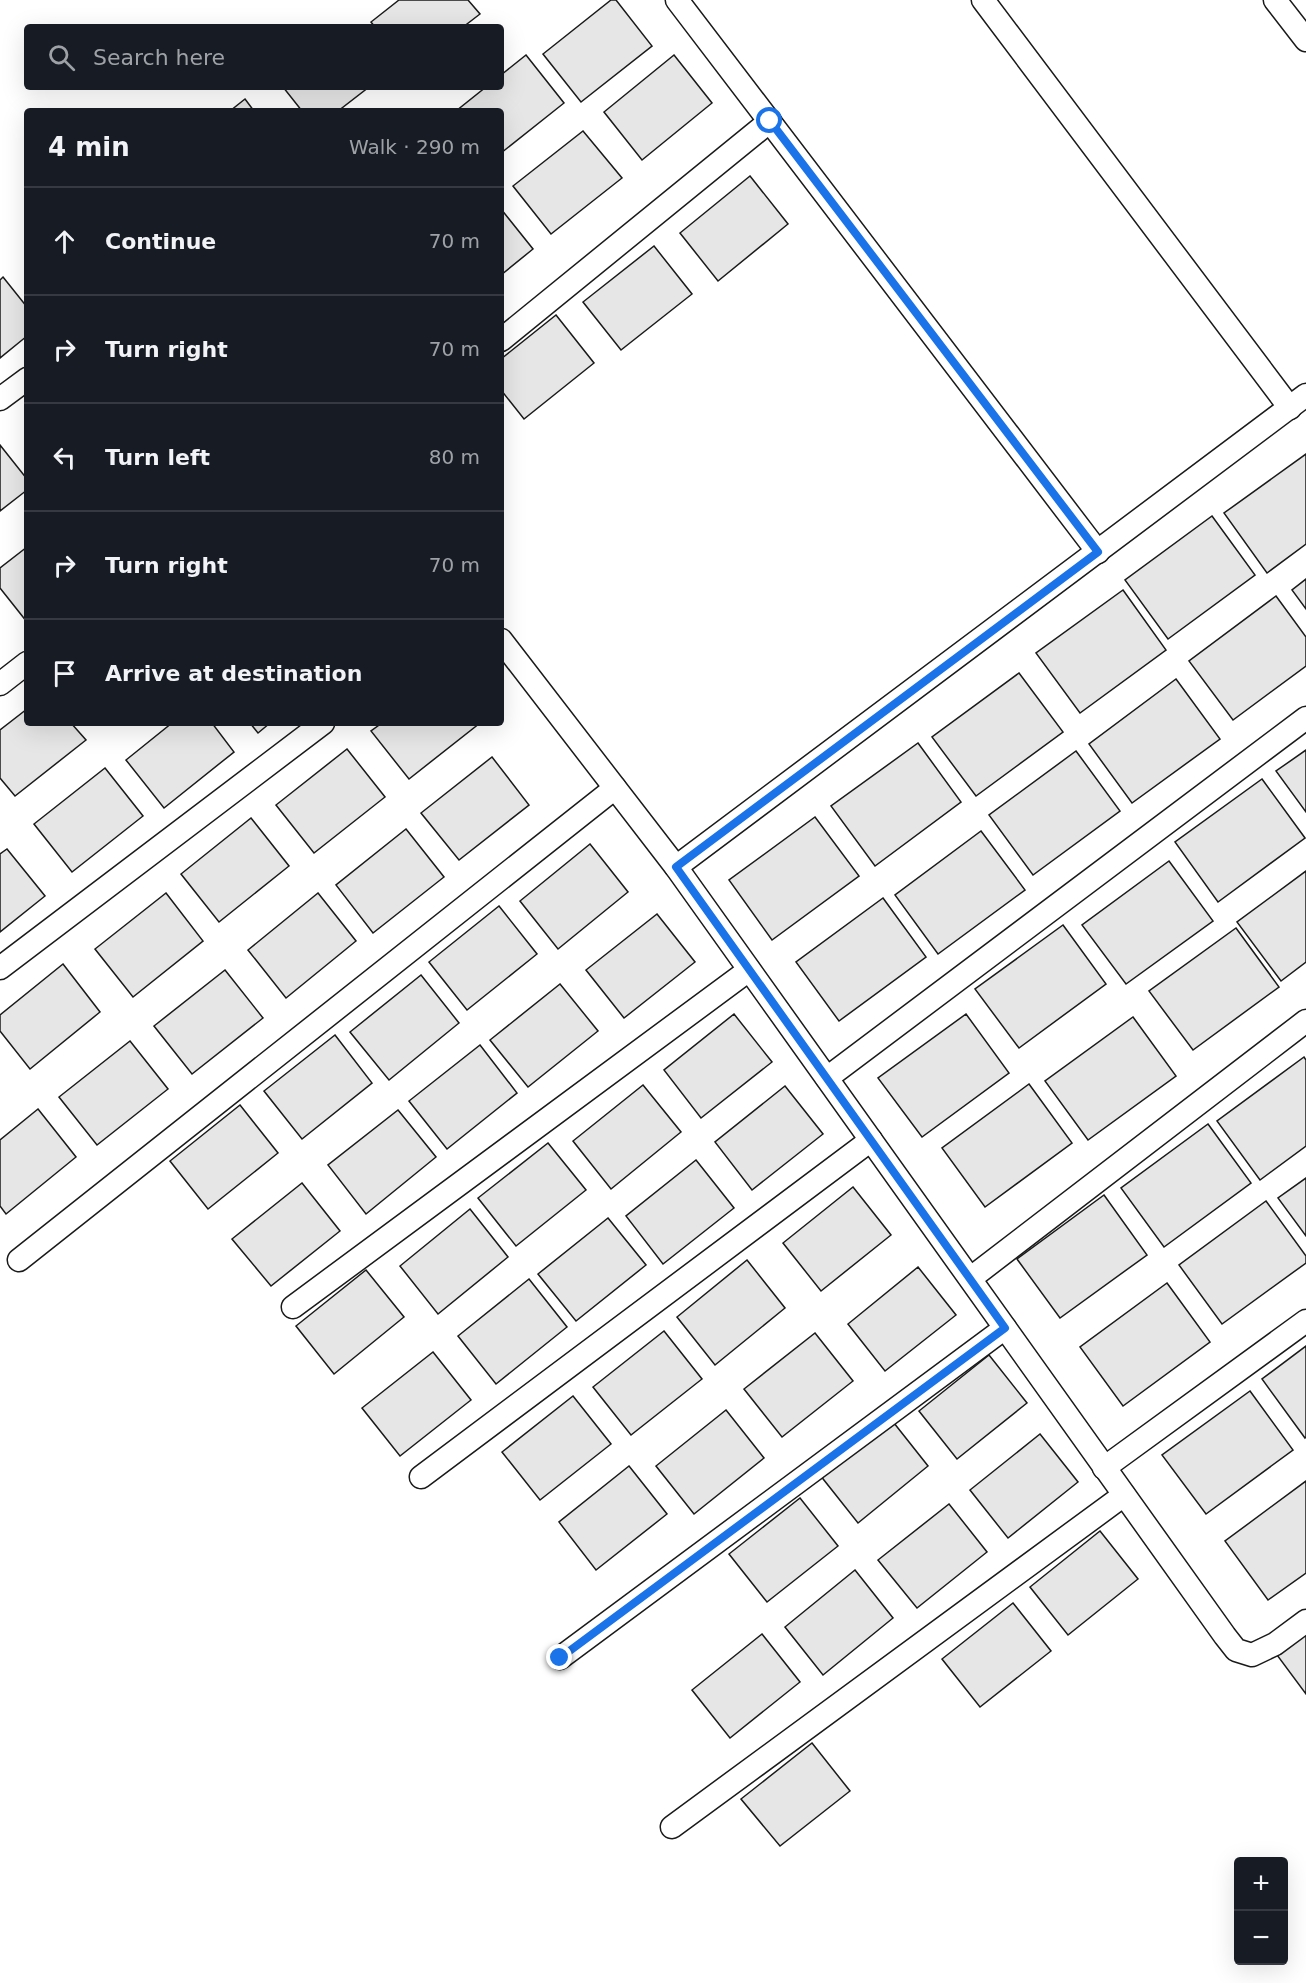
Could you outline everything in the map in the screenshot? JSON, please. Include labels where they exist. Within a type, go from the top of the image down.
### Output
[{"type":"lane","points":[[677,0],[1098,552]]},
{"type":"lane","points":[[676,867],[1298,402],[983,0]]},
{"type":"lane","points":[[1275,0],[1306,40]]},
{"type":"lane","points":[[504,338],[770,121]]},
{"type":"lane","points":[[0,399],[24,381]]},
{"type":"lane","points":[[504,644],[676,867],[1236,1650],[1252,1655],[1275,1644],[1306,1621]]},
{"type":"lane","points":[[0,684],[24,665]]},
{"type":"lane","points":[[827,1078],[1306,718]]},
{"type":"lane","points":[[0,968],[319,726]]},
{"type":"lane","points":[[19,1260],[615,788]]},
{"type":"lane","points":[[293,1307],[749,970]]},
{"type":"lane","points":[[971,1278],[1306,1021]]},
{"type":"lane","points":[[421,1477],[871,1140]]},
{"type":"lane","points":[[1104,1468],[1306,1321]]},
{"type":"lane","points":[[560,1658],[1005,1328]]},
{"type":"lane","points":[[672,1827],[1124,1495]]},
{"type":"building","points":[[399,0],[468,0],[480,14],[467,24],[373,24],[371,22]]},
{"type":"building","points":[[611,0],[616,0],[652,46],[581,102],[543,54]]},
{"type":"building","points":[[526,55],[564,103],[504,151],[504,108],[460,108],[482,90],[504,90],[504,73]]},
{"type":"building","points":[[674,55],[712,103],[642,160],[604,112]]},
{"type":"building","points":[[285,90],[365,90],[342,108],[300,108]]},
{"type":"building","points":[[245,99],[252,108],[234,108]]},
{"type":"building","points":[[583,131],[622,178],[551,234],[513,186]]},
{"type":"building","points":[[750,176],[788,224],[718,281],[680,233]]},
{"type":"building","points":[[504,213],[533,249],[504,273]]},
{"type":"building","points":[[654,246],[692,294],[621,350],[583,302]]},
{"type":"building","points":[[3,277],[24,303],[24,338],[0,358],[0,280]]},
{"type":"building","points":[[556,315],[594,363],[524,419],[504,394],[504,357]]},
{"type":"building","points":[[0,445],[24,475],[24,492],[0,511]]},
{"type":"building","points":[[1306,454],[1306,544],[1267,573],[1224,513]]},
{"type":"building","points":[[1212,516],[1255,575],[1168,639],[1125,580]]},
{"type":"building","points":[[24,549],[24,618],[0,588],[0,568]]},
{"type":"building","points":[[1306,579],[1306,609],[1292,590]]},
{"type":"building","points":[[1123,590],[1166,650],[1080,713],[1036,653]]},
{"type":"building","points":[[1276,596],[1306,637],[1306,666],[1233,720],[1189,661]]},
{"type":"building","points":[[1019,673],[1063,732],[976,796],[932,737]]},
{"type":"building","points":[[1176,679],[1220,739],[1132,803],[1089,744]]},
{"type":"building","points":[[24,711],[24,726],[74,726],[86,740],[15,796],[0,778],[0,730]]},
{"type":"building","points":[[168,726],[214,726],[234,752],[164,808],[126,760]]},
{"type":"building","points":[[252,726],[266,726],[258,733]]},
{"type":"building","points":[[378,726],[476,726],[409,779],[371,731]]},
{"type":"building","points":[[918,743],[961,802],[875,866],[831,806]]},
{"type":"building","points":[[347,749],[385,797],[314,853],[276,805]]},
{"type":"building","points":[[1306,750],[1306,812],[1276,771]]},
{"type":"building","points":[[1076,751],[1120,811],[1033,875],[989,815]]},
{"type":"building","points":[[492,757],[529,805],[459,860],[421,813]]},
{"type":"building","points":[[105,768],[143,816],[72,872],[34,824]]},
{"type":"building","points":[[1262,779],[1305,838],[1218,902],[1175,842]]},
{"type":"building","points":[[815,817],[859,876],[772,940],[729,880]]},
{"type":"building","points":[[251,818],[289,866],[219,922],[181,874]]},
{"type":"building","points":[[406,829],[444,877],[373,933],[336,885]]},
{"type":"building","points":[[981,831],[1025,890],[938,954],[895,895]]},
{"type":"building","points":[[590,844],[628,892],[558,949],[520,901]]},
{"type":"building","points":[[7,849],[45,896],[0,932],[0,854]]},
{"type":"building","points":[[1169,861],[1213,921],[1126,984],[1082,925]]},
{"type":"building","points":[[1306,871],[1306,962],[1281,981],[1237,922]]},
{"type":"building","points":[[166,893],[203,941],[133,997],[95,949]]},
{"type":"building","points":[[318,893],[356,941],[286,998],[248,950]]},
{"type":"building","points":[[883,898],[926,957],[839,1021],[796,962]]},
{"type":"building","points":[[499,906],[537,954],[467,1010],[429,962]]},
{"type":"building","points":[[657,914],[695,962],[624,1018],[586,970]]},
{"type":"building","points":[[1063,925],[1106,984],[1019,1048],[975,989]]},
{"type":"building","points":[[1236,928],[1279,987],[1193,1050],[1149,991]]},
{"type":"building","points":[[63,964],[100,1012],[30,1069],[0,1031],[0,1015]]},
{"type":"building","points":[[225,970],[263,1018],[192,1074],[154,1026]]},
{"type":"building","points":[[421,975],[459,1023],[389,1080],[350,1032]]},
{"type":"building","points":[[560,984],[598,1031],[528,1087],[490,1040]]},
{"type":"building","points":[[734,1014],[772,1062],[701,1118],[664,1070]]},
{"type":"building","points":[[966,1014],[1009,1073],[922,1137],[878,1078]]},
{"type":"building","points":[[1133,1017],[1176,1076],[1088,1140],[1045,1081]]},
{"type":"building","points":[[335,1035],[372,1083],[302,1139],[264,1091]]},
{"type":"building","points":[[130,1041],[168,1089],[97,1145],[59,1097]]},
{"type":"building","points":[[480,1045],[517,1093],[447,1149],[409,1101]]},
{"type":"building","points":[[1304,1057],[1306,1060],[1306,1146],[1260,1180],[1217,1121]]},
{"type":"building","points":[[1029,1084],[1072,1143],[985,1207],[942,1148]]},
{"type":"building","points":[[643,1085],[681,1132],[611,1189],[573,1141]]},
{"type":"building","points":[[785,1086],[823,1134],[752,1190],[715,1142]]},
{"type":"building","points":[[240,1105],[278,1153],[208,1209],[170,1161]]},
{"type":"building","points":[[38,1109],[76,1157],[6,1214],[0,1206],[0,1140]]},
{"type":"building","points":[[398,1110],[436,1157],[366,1214],[328,1165]]},
{"type":"building","points":[[1208,1124],[1251,1183],[1164,1247],[1121,1188]]},
{"type":"building","points":[[548,1143],[586,1190],[516,1246],[478,1198]]},
{"type":"building","points":[[696,1160],[734,1208],[663,1264],[626,1216]]},
{"type":"building","points":[[1306,1178],[1306,1236],[1278,1198]]},
{"type":"building","points":[[302,1183],[340,1231],[271,1286],[232,1239]]},
{"type":"building","points":[[853,1187],[891,1235],[821,1291],[783,1243]]},
{"type":"building","points":[[1104,1195],[1147,1255],[1060,1318],[1017,1259]]},
{"type":"building","points":[[1266,1201],[1306,1256],[1306,1263],[1222,1324],[1179,1265]]},
{"type":"building","points":[[470,1209],[508,1257],[438,1314],[400,1266]]},
{"type":"building","points":[[608,1218],[646,1265],[576,1321],[538,1274]]},
{"type":"building","points":[[747,1260],[785,1308],[715,1365],[677,1317]]},
{"type":"building","points":[[918,1267],[956,1315],[885,1371],[848,1324]]},
{"type":"building","points":[[366,1270],[404,1317],[334,1374],[296,1326]]},
{"type":"building","points":[[529,1279],[567,1327],[496,1384],[458,1336]]},
{"type":"building","points":[[1167,1283],[1210,1342],[1123,1406],[1080,1347]]},
{"type":"building","points":[[664,1331],[702,1379],[631,1435],[593,1387]]},
{"type":"building","points":[[815,1333],[853,1381],[782,1437],[744,1389]]},
{"type":"building","points":[[1306,1346],[1306,1437],[1305,1438],[1262,1379]]},
{"type":"building","points":[[433,1352],[471,1400],[400,1456],[362,1408]]},
{"type":"building","points":[[989,1355],[1027,1403],[957,1459],[919,1411]]},
{"type":"building","points":[[1250,1391],[1293,1450],[1206,1514],[1162,1455]]},
{"type":"building","points":[[573,1396],[611,1444],[540,1500],[502,1452]]},
{"type":"building","points":[[726,1410],[764,1458],[694,1514],[656,1466]]},
{"type":"building","points":[[890,1418],[928,1466],[858,1523],[820,1475]]},
{"type":"building","points":[[1040,1434],[1078,1482],[1008,1538],[970,1490]]},
{"type":"building","points":[[629,1466],[667,1514],[596,1570],[559,1522]]},
{"type":"building","points":[[1306,1481],[1306,1573],[1268,1600],[1225,1541]]},
{"type":"building","points":[[800,1498],[838,1546],[767,1602],[729,1554]]},
{"type":"building","points":[[949,1504],[987,1552],[917,1608],[878,1560]]},
{"type":"building","points":[[1100,1531],[1138,1579],[1068,1635],[1030,1587]]},
{"type":"building","points":[[855,1570],[893,1618],[823,1675],[785,1627]]},
{"type":"building","points":[[1013,1603],[1051,1651],[980,1707],[942,1659]]},
{"type":"building","points":[[1306,1633],[1306,1694],[1277,1655]]},
{"type":"building","points":[[762,1634],[800,1682],[730,1738],[692,1690]]},
{"type":"building","points":[[812,1743],[850,1791],[780,1846],[741,1799]]},
{"type":"route","points":[[560,1658],[1005,1328],[676,867],[1098,552],[770,121]]}]
